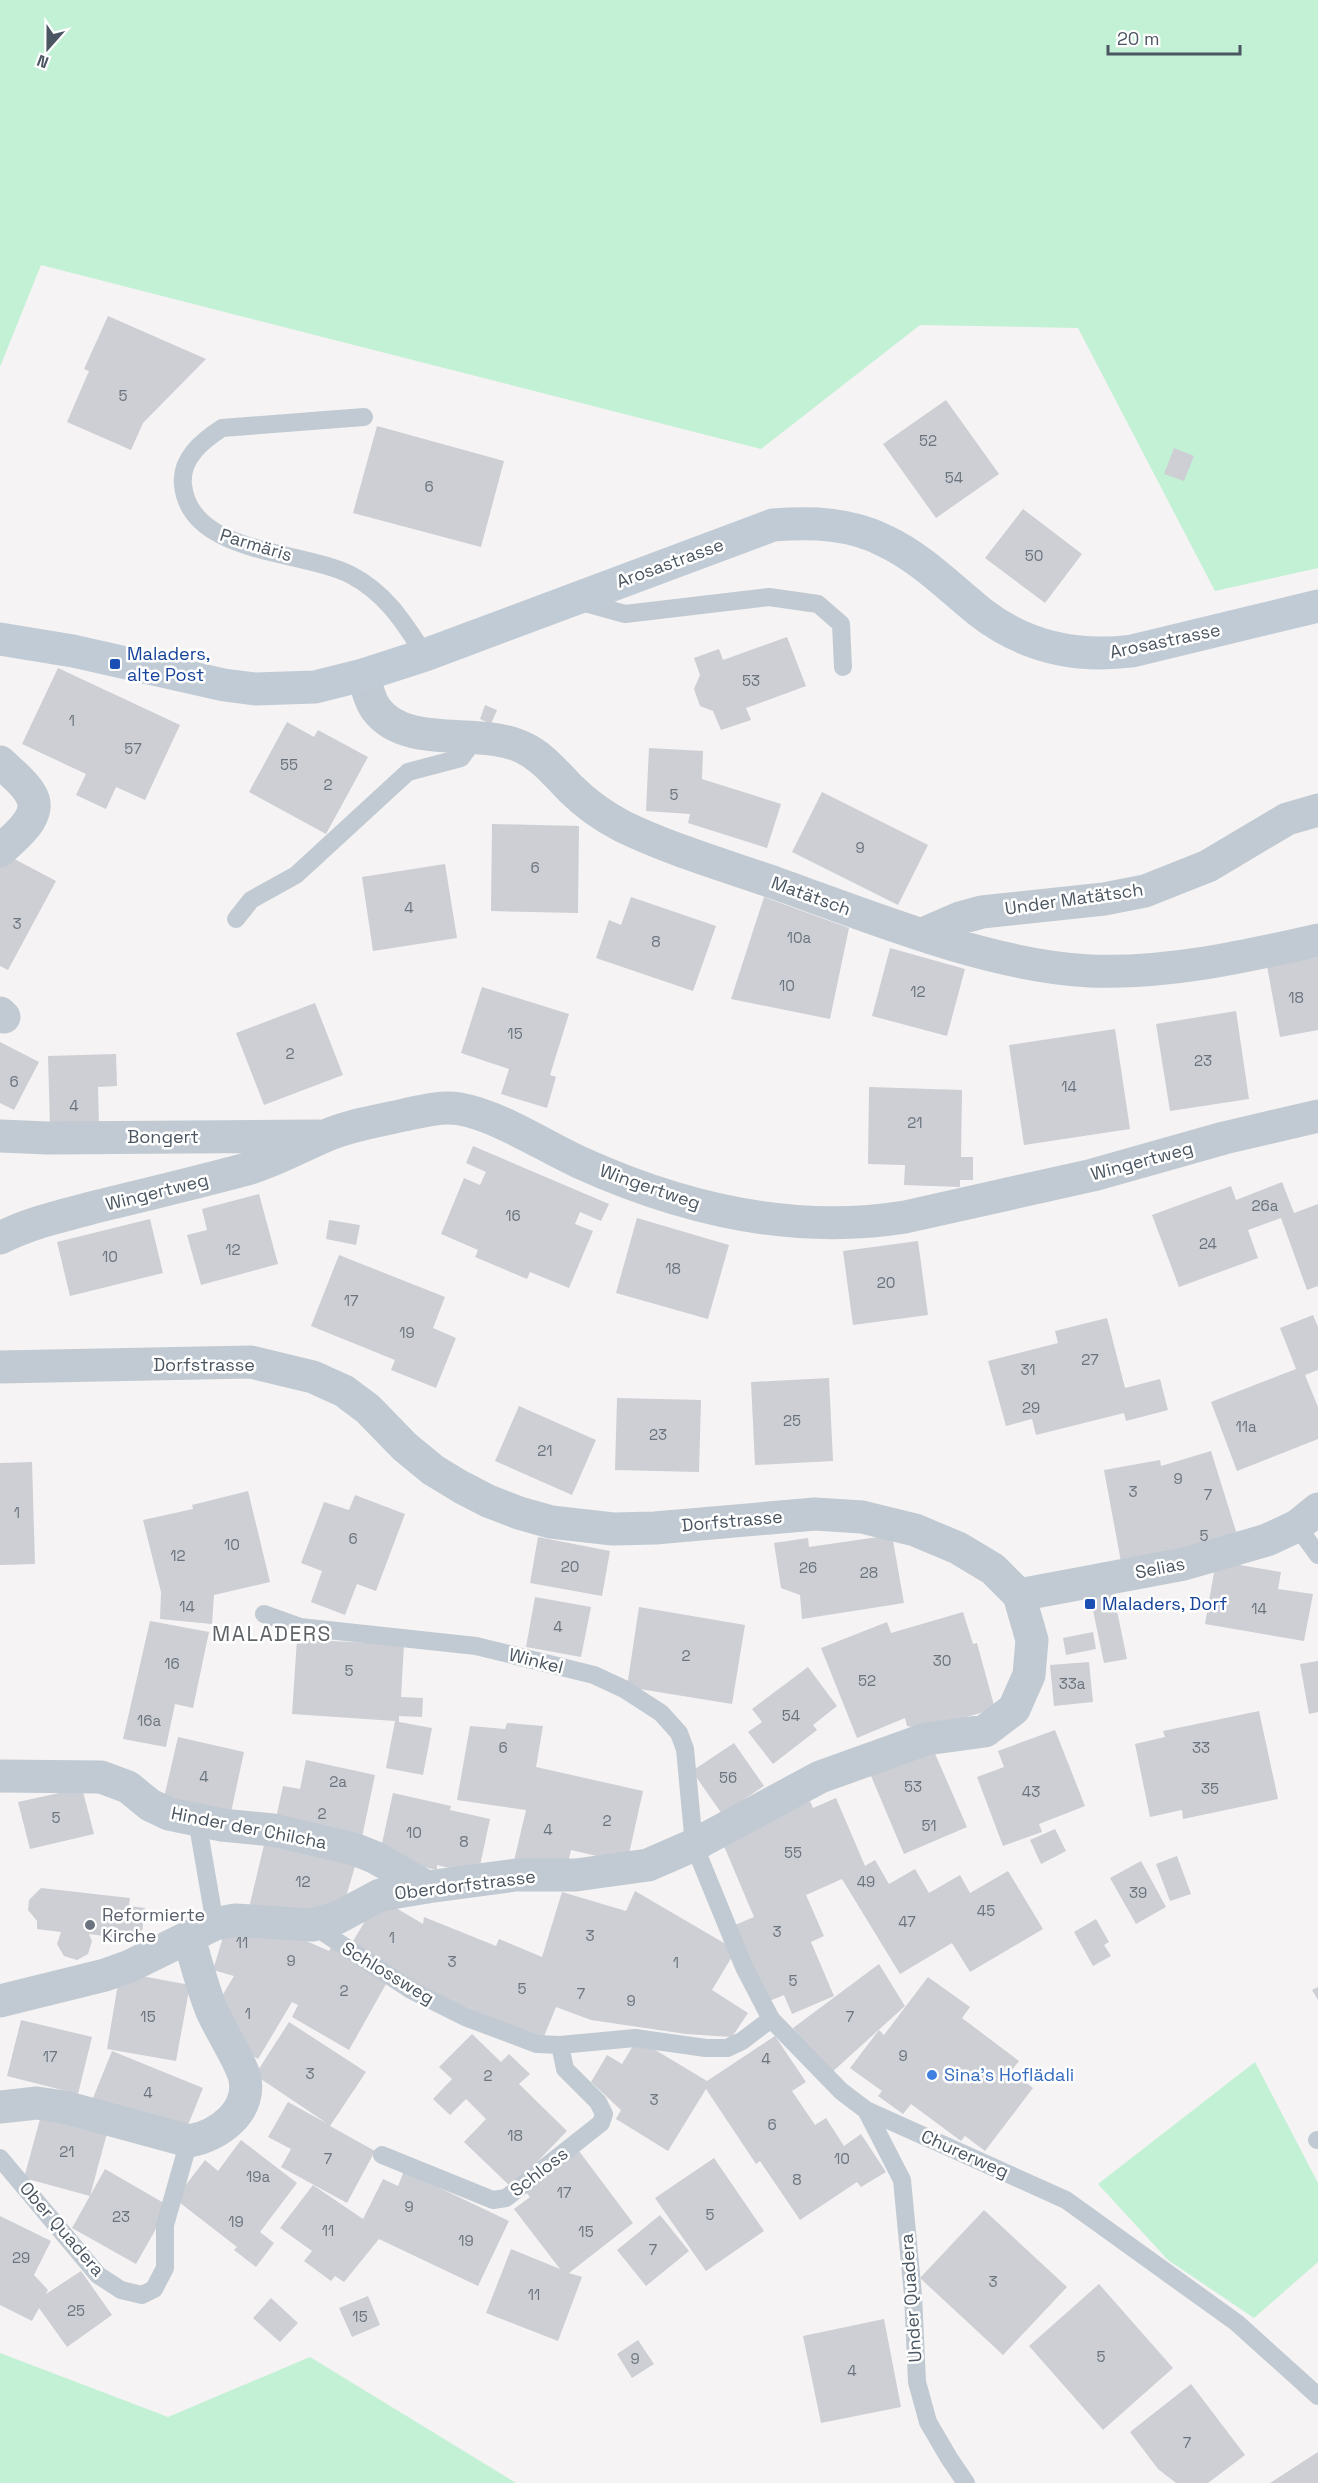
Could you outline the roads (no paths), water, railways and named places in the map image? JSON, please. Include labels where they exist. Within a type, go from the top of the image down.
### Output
[{"type":"main road","name":"Arosastrasse","points":[[0,639],[73,651],[195,680],[255,689],[315,687],[363,675],[424,655],[773,525],[800,523],[826,524],[854,529],[884,540],[923,564],[997,624],[1037,644],[1071,652],[1105,654],[1132,651],[1318,606]]},
{"type":"street","name":"Matätsch","points":[[363,675],[374,707],[390,723],[400,728],[423,734],[477,736],[513,743],[534,753],[581,799],[621,825],[764,879],[973,950],[1043,965],[1108,971],[1161,968],[1227,960],[1318,940]]},
{"type":"street","points":[[0,762],[31,794],[34,814],[25,827],[0,851]]},
{"type":"street","name":"Under Matätsch","points":[[923,934],[960,918],[982,912],[1104,899],[1145,891],[1208,866],[1287,819],[1318,810]]},
{"type":"street","name":"Wingertweg","points":[[0,1238],[50,1218],[268,1162],[346,1128],[424,1110],[456,1108],[489,1118],[592,1167],[685,1200],[774,1220],[815,1224],[846,1224],[905,1217],[1044,1187],[1244,1133],[1318,1116]]},
{"type":"street","name":"Bongert","points":[[0,1136],[48,1138],[326,1136]]},
{"type":"street","name":"Dorfstrasse","points":[[0,1367],[251,1362],[282,1368],[313,1377],[344,1391],[368,1409],[405,1447],[434,1470],[488,1502],[519,1513],[551,1522],[613,1529],[655,1528],[815,1514],[862,1516],[915,1530],[958,1548],[993,1569],[1019,1595],[1032,1640],[1029,1675],[1014,1709],[985,1731],[926,1739],[820,1776],[694,1845]]},
{"type":"street","name":"Selias","points":[[1019,1595],[1184,1564],[1267,1540],[1307,1517]]},
{"type":"street","name":"Hinder der Chilcha","points":[[0,1776],[101,1777],[128,1787],[150,1806],[169,1814],[273,1830],[354,1849],[374,1857],[427,1887]]},
{"type":"street","name":"Oberdorfstrasse","points":[[0,2001],[105,1975],[202,1931],[235,1920],[312,1925],[337,1918],[380,1895],[516,1875],[576,1875],[648,1865],[694,1845]]},
{"type":"street","points":[[0,2107],[37,2103],[64,2107],[189,2141],[204,2139],[220,2131],[235,2117],[244,2097],[244,2076],[205,1995],[202,1931]]},
{"type":"lane","name":"Parmäris","points":[[364,417],[222,429],[205,439],[189,458],[182,477],[184,496],[195,515],[210,530],[234,541],[350,575],[373,590],[395,609],[424,655]]},
{"type":"lane","points":[[570,599],[626,614],[769,597],[818,604],[841,624],[843,667]]},
{"type":"lane","points":[[236,919],[251,900],[296,875],[408,772],[462,758],[477,736]]},
{"type":"lane","name":"Selias","points":[[1307,1517],[1318,1556]]},
{"type":"lane","name":"Winkel","points":[[264,1614],[300,1627],[476,1646],[594,1675],[624,1689],[662,1713],[679,1733],[685,1749],[694,1845]]},
{"type":"lane","points":[[197,1820],[202,1931]]},
{"type":"lane","name":"Churerweg","points":[[694,1845],[744,1967],[771,2019],[841,2091],[866,2110],[1066,2200],[1237,2323],[1318,2396]]},
{"type":"lane","name":"Schlossweg","points":[[312,1925],[411,1990],[465,2017],[537,2044],[560,2045]]},
{"type":"lane","points":[[560,2045],[635,2038],[706,2048],[727,2048],[742,2041],[771,2019]]},
{"type":"lane","name":"Schloss","points":[[382,2155],[494,2200],[506,2198],[602,2123],[604,2114],[598,2102],[565,2069],[560,2045]]},
{"type":"lane","name":"Under Quadera","points":[[866,2110],[902,2180],[913,2295],[917,2382],[928,2422],[966,2483]]},
{"type":"lane","name":"Ober Quadera","points":[[0,2158],[98,2275],[121,2290],[142,2295],[154,2289],[165,2268],[165,2224],[189,2141]]},
{"type":"place","name":"Maladers, alte Post","points":[[115,664]]},
{"type":"place","name":"Maladers, Dorf","points":[[1090,1604]]},
{"type":"place","name":"Reformierte Kirche","points":[[90,1925]]},
{"type":"place","name":"Sina's Hoflädali","points":[[932,2075]]},
{"type":"district","name":"MALADERS","points":[[272,1634]]}]
